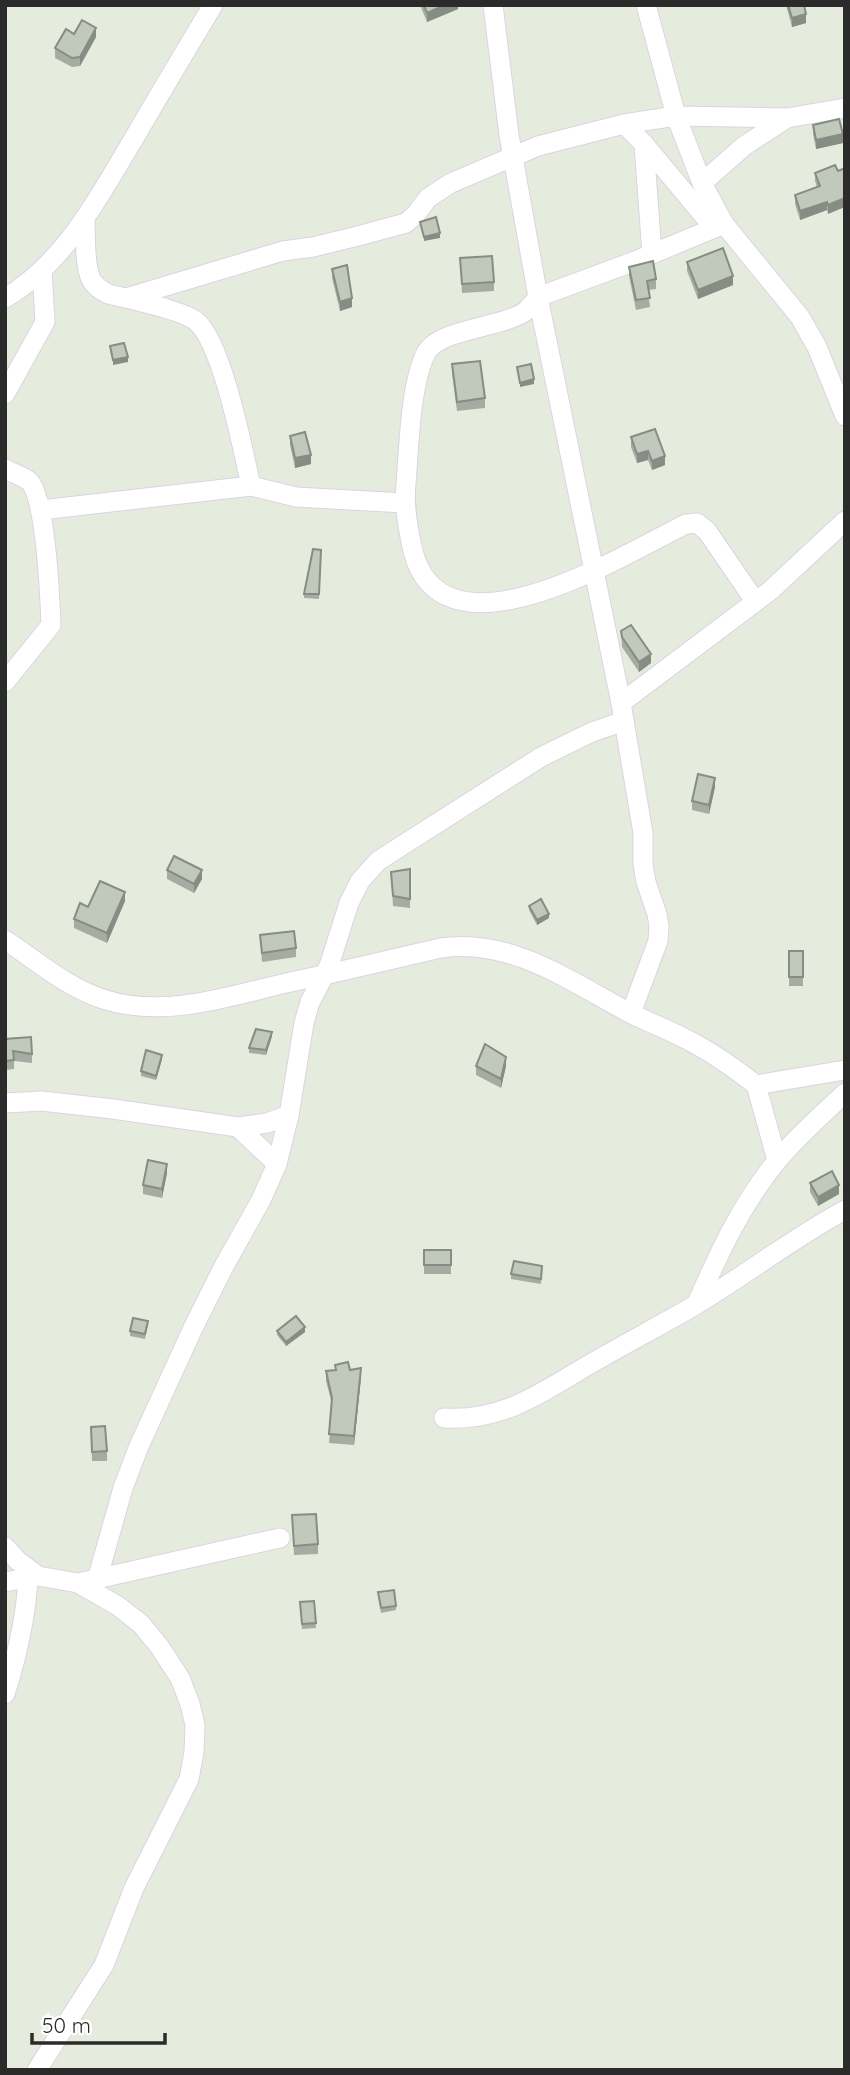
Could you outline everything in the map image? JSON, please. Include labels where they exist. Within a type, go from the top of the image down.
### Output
[{"type":"street","points":[[5,298],[42,270],[85,221],[213,5]]},
{"type":"street","points":[[493,5],[506,115],[538,297],[622,712],[643,833],[646,882],[659,926],[658,941],[631,1013]]},
{"type":"street","points":[[646,5],[676,116],[719,226]]},
{"type":"street","points":[[126,298],[283,251],[336,242],[406,223],[428,198],[452,183],[538,146],[624,124],[676,116],[787,118],[845,108]]},
{"type":"street","points":[[506,115],[538,146]]},
{"type":"street","points":[[702,183],[744,146],[787,118]]},
{"type":"street","points":[[624,124],[800,317],[817,347],[845,416]]},
{"type":"street","points":[[644,144],[652,254]]},
{"type":"street","points":[[85,221],[92,281],[108,294],[195,320],[208,334],[227,387],[251,486]]},
{"type":"street","points":[[719,226],[538,297],[527,310],[514,317],[434,343],[427,352],[418,381],[412,414],[404,503],[413,555],[421,576],[444,596],[460,602],[506,602],[525,597],[593,570],[686,524],[697,523],[706,531],[755,601]]},
{"type":"street","points":[[5,394],[45,322],[42,270]]},
{"type":"street","points":[[5,469],[29,481],[35,490],[41,510],[51,625],[5,682]]},
{"type":"street","points":[[41,510],[251,486],[296,497],[404,503]]},
{"type":"street","points":[[88,1581],[139,1446],[194,1326],[261,1200],[276,1164],[289,1115],[310,1002],[329,966],[349,903],[360,881],[378,861],[541,757],[592,732],[622,712],[805,560],[845,521]]},
{"type":"street","points":[[5,940],[72,985],[104,1000],[132,1006],[157,1007],[247,993],[441,948],[460,946],[494,949],[524,958],[563,975],[631,1013],[696,1044],[756,1085],[777,1160]]},
{"type":"street","points":[[756,1085],[845,1070]]},
{"type":"street","points":[[697,1304],[723,1245],[751,1195],[777,1160],[845,1093]]},
{"type":"street","points":[[5,1103],[42,1101],[238,1127],[267,1123],[289,1115]]},
{"type":"street","points":[[238,1127],[276,1164]]},
{"type":"street","points":[[444,1418],[464,1419],[496,1414],[537,1397],[586,1366],[697,1304],[845,1210]]},
{"type":"street","points":[[5,1582],[33,1577],[88,1581],[280,1538]]},
{"type":"street","points":[[5,1547],[33,1577]]},
{"type":"street","points":[[5,1694],[22,1634],[33,1577]]},
{"type":"street","points":[[37,2070],[104,1965],[134,1888],[189,1779],[194,1752],[195,1724],[180,1678],[141,1624],[88,1581]]},
{"type":"building","points":[[424,5],[445,5],[427,13]]},
{"type":"building","points":[[788,5],[804,5],[806,14],[792,18]]},
{"type":"building","points":[[82,20],[96,28],[80,57],[72,58],[55,48],[66,29],[74,34]]},
{"type":"building","points":[[839,119],[843,134],[816,140],[813,125]]},
{"type":"building","points":[[835,165],[838,171],[845,168],[845,198],[800,211],[795,195],[820,186],[815,173]]},
{"type":"building","points":[[436,217],[440,233],[424,237],[420,222]]},
{"type":"building","points":[[723,248],[733,276],[698,290],[687,262]]},
{"type":"building","points":[[492,256],[494,282],[462,284],[460,258]]},
{"type":"building","points":[[653,261],[656,279],[647,281],[650,298],[636,300],[629,267]]},
{"type":"building","points":[[347,265],[352,298],[340,302],[332,269]]},
{"type":"building","points":[[124,343],[128,357],[113,360],[110,346]]},
{"type":"building","points":[[480,361],[485,398],[457,402],[452,364]]},
{"type":"building","points":[[531,364],[534,379],[520,383],[517,367]]},
{"type":"building","points":[[655,429],[665,456],[652,461],[648,451],[637,454],[631,437]]},
{"type":"building","points":[[305,432],[311,455],[295,458],[290,436]]},
{"type":"building","points":[[313,549],[321,550],[319,594],[304,594]]},
{"type":"building","points":[[631,625],[651,654],[639,662],[622,637],[621,631]]},
{"type":"building","points":[[698,774],[715,778],[709,805],[692,801]]},
{"type":"building","points":[[174,856],[202,870],[194,884],[167,870]]},
{"type":"building","points":[[410,869],[410,899],[393,896],[391,872]]},
{"type":"building","points":[[100,881],[125,892],[107,933],[74,919],[80,903],[88,907]]},
{"type":"building","points":[[541,899],[549,914],[537,920],[529,906]]},
{"type":"building","points":[[294,931],[296,948],[262,953],[260,935]]},
{"type":"building","points":[[789,951],[803,951],[803,977],[789,977]]},
{"type":"building","points":[[256,1029],[272,1032],[266,1050],[249,1048]]},
{"type":"building","points":[[31,1037],[32,1054],[13,1051],[14,1060],[5,1061],[5,1039]]},
{"type":"building","points":[[485,1044],[506,1057],[501,1079],[476,1066]]},
{"type":"building","points":[[146,1050],[162,1055],[156,1076],[141,1071]]},
{"type":"building","points":[[148,1160],[167,1164],[162,1189],[143,1185]]},
{"type":"building","points":[[832,1171],[839,1185],[818,1197],[810,1183]]},
{"type":"building","points":[[424,1250],[451,1250],[451,1265],[424,1265]]},
{"type":"building","points":[[514,1261],[542,1266],[541,1279],[511,1274]]},
{"type":"building","points":[[296,1316],[305,1327],[286,1342],[277,1331]]},
{"type":"building","points":[[133,1318],[148,1321],[145,1334],[130,1331]]},
{"type":"building","points":[[348,1362],[350,1370],[361,1368],[354,1436],[329,1434],[332,1398],[326,1371],[336,1370],[335,1365]]},
{"type":"building","points":[[105,1426],[107,1451],[92,1452],[91,1427]]},
{"type":"building","points":[[316,1514],[318,1544],[294,1546],[292,1515]]},
{"type":"building","points":[[394,1590],[396,1606],[381,1608],[378,1592]]},
{"type":"building","points":[[314,1601],[316,1623],[302,1624],[300,1602]]}]
